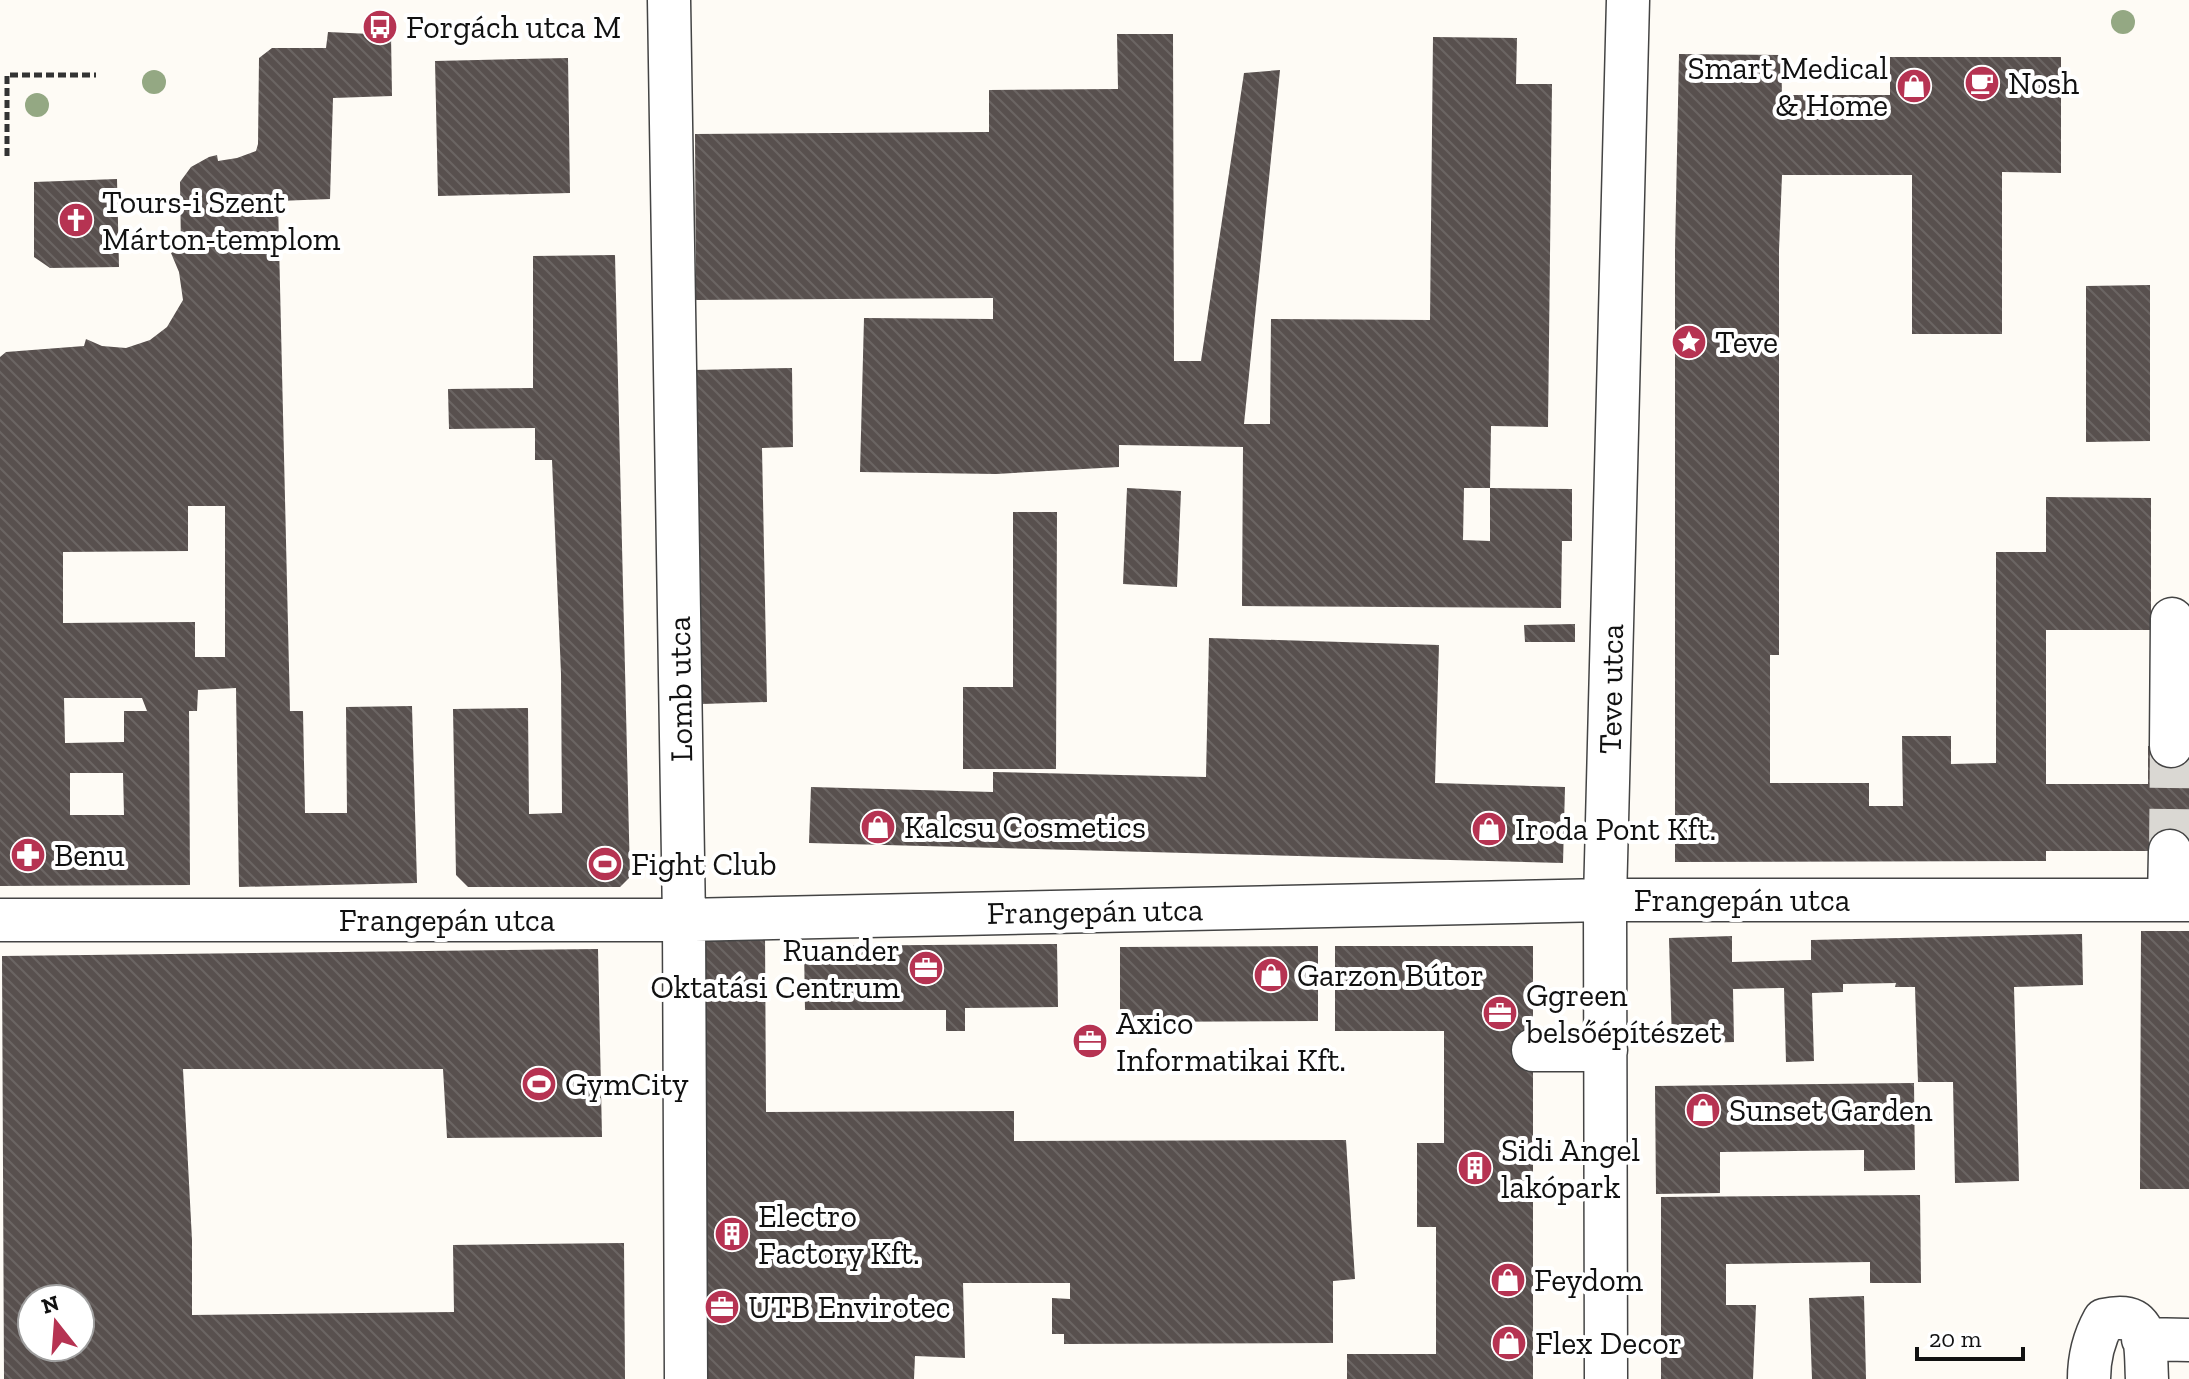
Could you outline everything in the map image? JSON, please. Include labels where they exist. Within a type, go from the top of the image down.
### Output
[{"type":"street","name":"Lomb utca","points":[[669,0],[684,920],[686,1379]]},
{"type":"street","name":"Teve utca","points":[[1606,1379],[1605,900],[1628,0]]},
{"type":"street","points":[[2171,746],[2172,619]]},
{"type":"street","points":[[2170,851],[2179,900]]},
{"type":"street","name":"Frangepán utca","points":[[0,920],[684,920],[1605,900],[2179,900]]},
{"type":"street","points":[[1533,1050],[1606,1050]]},
{"type":"street","points":[[2089,1379],[2089,1363],[2104,1320],[2122,1316],[2133,1318],[2141,1327],[2145,1359],[2189,1340]]},
{"type":"path","points":[[7,156],[7,75],[96,75]]},
{"type":"building","points":[[328,32],[391,35],[392,96],[333,98],[330,199],[278,201],[290,711],[303,711],[305,813],[347,813],[346,707],[412,706],[417,883],[239,887],[236,688],[198,690],[197,711],[189,711],[190,885],[0,886],[0,357],[6,352],[84,346],[86,339],[102,346],[126,348],[150,340],[167,327],[183,300],[179,272],[171,253],[181,248],[180,182],[191,167],[209,157],[217,155],[218,161],[256,151],[259,58],[272,48],[326,48]],"holes":[[[188,506],[225,506],[225,657],[195,657],[195,622],[63,623],[63,552],[188,551]],[[64,698],[142,698],[147,711],[124,711],[124,742],[65,743]],[[70,773],[123,773],[124,815],[70,815]]]},
{"type":"building","points":[[1117,34],[1173,34],[1174,361],[1201,361],[1244,73],[1280,70],[1244,424],[1270,424],[1271,319],[1430,320],[1433,37],[1517,38],[1516,84],[1552,84],[1548,427],[1491,426],[1490,488],[1572,489],[1572,541],[1562,541],[1561,608],[1242,606],[1243,447],[1119,445],[1119,467],[996,474],[860,472],[864,318],[993,319],[993,298],[696,300],[695,134],[989,132],[989,90],[1118,89]],"holes":[[[1464,488],[1490,488],[1490,541],[1463,540]]]},
{"type":"building","points":[[1679,54],[1781,55],[1782,95],[1890,95],[1890,57],[2061,57],[2061,173],[2002,172],[2002,334],[1912,334],[1912,175],[1782,175],[1779,250],[1779,655],[1770,655],[1770,783],[1869,783],[1869,806],[1903,806],[1902,736],[1951,736],[1951,764],[1996,763],[1996,552],[2046,552],[2046,497],[2151,498],[2151,630],[2046,630],[2046,784],[2148,784],[2148,746],[2189,746],[2189,851],[2046,851],[2046,861],[1675,862],[1675,250]]},
{"type":"building","points":[[568,58],[570,193],[438,196],[435,61]]},
{"type":"building","name":"Tours-i Szent Márton-templom","points":[[117,179],[119,267],[50,268],[34,257],[34,182]]},
{"type":"building","points":[[615,255],[630,877],[620,887],[468,887],[456,875],[453,709],[528,708],[529,814],[562,813],[561,674],[552,460],[535,460],[535,428],[449,429],[448,389],[533,388],[533,256]]},
{"type":"building","points":[[2150,285],[2150,441],[2086,442],[2086,286]]},
{"type":"building","points":[[792,368],[793,447],[762,448],[767,702],[702,704],[694,370]]},
{"type":"building","points":[[1127,488],[1181,491],[1177,587],[1123,584]]},
{"type":"building","points":[[1013,512],[1057,512],[1056,769],[963,769],[963,687],[1013,687]]},
{"type":"building","points":[[1575,624],[1575,642],[1525,642],[1524,625]]},
{"type":"building","points":[[1209,638],[1439,645],[1435,783],[1565,787],[1563,863],[809,843],[811,787],[993,792],[993,772],[1206,777]]},
{"type":"building","points":[[2141,931],[2189,931],[2189,1189],[2140,1189]]},
{"type":"building","points":[[698,934],[765,934],[766,1112],[1014,1111],[1014,1141],[1346,1140],[1355,1279],[1333,1281],[1333,1343],[1064,1344],[1064,1334],[1052,1334],[1052,1298],[1070,1299],[1070,1283],[963,1283],[965,1358],[915,1356],[914,1379],[699,1379]]},
{"type":"building","points":[[2082,934],[2083,985],[2014,987],[2019,1181],[1955,1183],[1953,1082],[1918,1082],[1915,987],[1895,987],[1896,983],[1843,984],[1843,992],[1812,993],[1814,1061],[1786,1062],[1784,988],[1733,989],[1734,1042],[1672,1044],[1669,938],[1732,936],[1732,962],[1811,960],[1811,940]]},
{"type":"building","points":[[1057,944],[1058,1007],[965,1008],[965,1031],[946,1031],[946,1010],[805,1010],[804,946]]},
{"type":"building","points":[[1318,946],[1318,1021],[1120,1022],[1120,947]]},
{"type":"building","name":"Sidi Angel lakópark","points":[[1335,946],[1533,946],[1533,1379],[1347,1379],[1347,1354],[1436,1354],[1436,1227],[1417,1227],[1417,1143],[1444,1143],[1444,1031],[1335,1031]]},
{"type":"building","points":[[598,949],[602,1137],[447,1138],[443,1069],[183,1069],[192,1240],[192,1315],[454,1312],[453,1245],[624,1243],[625,1379],[4,1379],[2,956]]},
{"type":"building","points":[[1914,1083],[1915,1170],[1864,1171],[1864,1150],[1720,1152],[1720,1193],[1656,1194],[1655,1086]]},
{"type":"building","points":[[1920,1195],[1921,1283],[1870,1283],[1870,1262],[1726,1264],[1726,1305],[1756,1305],[1753,1379],[1661,1379],[1661,1197]]},
{"type":"building","points":[[1864,1296],[1866,1379],[1812,1379],[1809,1298]]},
{"type":"tunnel","points":[[2170,851],[2171,746]]},
{"type":"place","name":"Forgách utca M","points":[[380,27]]},
{"type":"place","name":"Nosh","points":[[1982,83]]},
{"type":"place","name":"Smart Medical & Home","points":[[1914,86]]},
{"type":"place","name":"Tours-i Szent Márton-templom","points":[[76,220]]},
{"type":"place","name":"Teve","points":[[1689,342]]},
{"type":"place","name":"Kalcsu Cosmetics","points":[[878,827]]},
{"type":"place","name":"Iroda Pont Kft.","points":[[1489,829]]},
{"type":"place","name":"Benu","points":[[28,855]]},
{"type":"place","name":"Fight Club","points":[[605,864]]},
{"type":"place","name":"Ruander Oktatási Centrum","points":[[926,968]]},
{"type":"place","name":"Garzon Bútor","points":[[1271,975]]},
{"type":"place","name":"Ggreen belsőépítészet","points":[[1500,1013]]},
{"type":"place","name":"Axico Informatikai Kft.","points":[[1090,1041]]},
{"type":"place","name":"GymCity","points":[[539,1084]]},
{"type":"place","name":"Sunset Garden","points":[[1703,1110]]},
{"type":"place","name":"Sidi Angel lakópark","points":[[1475,1168]]},
{"type":"place","name":"Electro Factory Kft.","points":[[732,1234]]},
{"type":"place","name":"Feydom","points":[[1508,1280]]},
{"type":"place","name":"UTB Envirotec","points":[[722,1307]]},
{"type":"place","name":"Flex Decor","points":[[1509,1343]]}]
